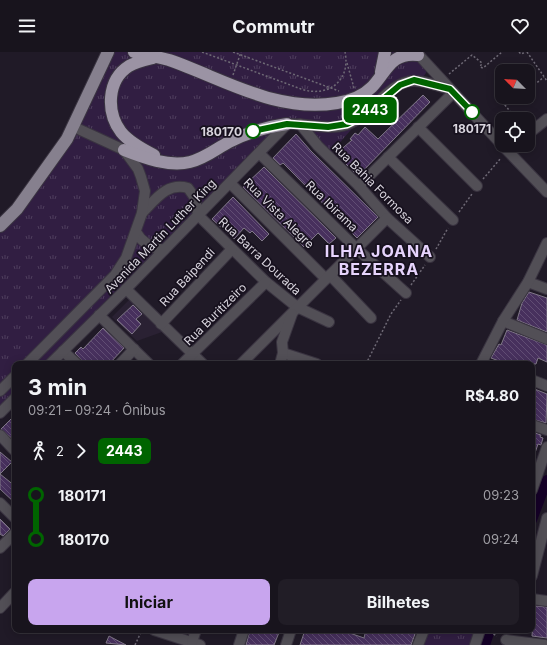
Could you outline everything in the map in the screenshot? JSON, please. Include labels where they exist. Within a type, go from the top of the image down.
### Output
[{"type":"highway","points":[[134,52],[152,55],[261,97],[298,105],[336,104],[356,98],[372,87],[389,64],[397,58],[408,54],[417,53]]},
{"type":"highway","points":[[380,77],[385,52]]},
{"type":"highway","points":[[152,55],[128,66],[118,77],[111,96],[111,110],[116,124],[126,137],[167,162]]},
{"type":"highway","points":[[124,150],[142,157],[167,162],[191,162],[253,131],[287,124]]},
{"type":"main road","points":[[0,226],[17,209],[52,163],[74,127],[108,52]]},
{"type":"street","points":[[417,53],[495,135]]},
{"type":"street","points":[[287,124],[328,127],[347,124],[363,116],[400,85],[421,76],[428,65]]},
{"type":"street","points":[[414,80],[452,91]]},
{"type":"street","points":[[359,186],[452,91]]},
{"type":"street","points":[[535,128],[547,119]]},
{"type":"street","name":"Avenida Martin Luther King","points":[[53,361],[126,290],[287,124]]},
{"type":"street","name":"Rua Bahia Formosa","points":[[300,124],[327,156],[359,186],[387,218],[430,257]]},
{"type":"street","points":[[74,127],[124,150]]},
{"type":"street","points":[[418,127],[477,186]]},
{"type":"street","name":"Avenida Martin Luther King","points":[[30,361],[114,275],[126,258],[142,213],[145,191],[138,169],[124,150]]},
{"type":"street","points":[[511,152],[547,192]]},
{"type":"street","name":"Rua Ibirama","points":[[259,153],[358,249],[406,293]]},
{"type":"street","points":[[388,157],[453,220]]},
{"type":"street","name":"Rua Vista Alegre","points":[[230,183],[371,318]]},
{"type":"street","points":[[142,213],[168,189],[182,187],[188,188],[192,192],[195,198],[198,216]]},
{"type":"street","name":"Rua Barra Dourada","points":[[198,216],[295,309],[329,322]]},
{"type":"street","points":[[244,361],[295,309],[358,249],[387,218]]},
{"type":"street","points":[[136,232],[139,238],[147,244],[164,250]]},
{"type":"street","points":[[484,361],[503,321],[528,282],[547,243]]},
{"type":"street","name":"Rua Baipendi","points":[[161,324],[232,249]]},
{"type":"street","name":"Rua Buritizeiro","points":[[185,361],[266,282]]},
{"type":"street","points":[[528,282],[547,289]]},
{"type":"street","points":[[126,290],[200,361]]},
{"type":"street","points":[[281,361],[283,353],[282,342],[295,309]]},
{"type":"street","points":[[99,315],[146,361]]},
{"type":"street","points":[[503,321],[547,338]]},
{"type":"street","points":[[123,361],[134,350]]},
{"type":"street","points":[[63,351],[74,361]]},
{"type":"street","points":[[283,353],[308,361]]},
{"type":"street","points":[[0,391],[12,379]]},
{"type":"street","points":[[535,381],[547,386]]},
{"type":"street","points":[[0,413],[12,401]]},
{"type":"street","points":[[535,426],[547,430]]},
{"type":"street","points":[[0,435],[12,447]]},
{"type":"street","points":[[535,474],[547,447]]},
{"type":"street","points":[[0,503],[12,515]]},
{"type":"street","points":[[535,570],[542,557],[547,518]]},
{"type":"street","points":[[0,548],[12,537]]},
{"type":"street","points":[[0,608],[12,595]]},
{"type":"street","points":[[535,599],[547,601]]},
{"type":"street","points":[[163,633],[196,644],[196,633]]},
{"type":"street","points":[[239,645],[243,633]]},
{"type":"street","points":[[286,645],[290,633]]},
{"type":"street","points":[[418,645],[423,633]]},
{"type":"street","points":[[474,645],[479,633]]},
{"type":"street","points":[[510,633],[505,642],[545,645]]},
{"type":"path","points":[[202,52],[307,91],[324,91],[332,88],[344,74],[346,59]]},
{"type":"path","points":[[233,52],[240,53],[356,98]]},
{"type":"path","points":[[345,52],[356,98]]},
{"type":"path","points":[[442,80],[472,55],[482,63],[480,67],[484,68],[502,52]]},
{"type":"path","points":[[519,52],[520,54],[527,52],[547,81]]},
{"type":"path","points":[[230,85],[240,53]]},
{"type":"path","points":[[535,84],[544,77]]},
{"type":"path","points":[[507,104],[505,105],[510,112]]},
{"type":"path","points":[[367,361],[390,314],[406,293],[453,220],[502,152]]},
{"type":"path","points":[[135,645],[141,633]]},
{"type":"shaded area","points":[[130,299],[162,332],[137,341],[112,317]]},
{"type":"green space","points":[[108,52],[148,52],[289,102],[154,52],[421,52],[430,67],[421,80],[407,81],[363,116],[329,155],[300,124],[287,124],[53,361],[12,361],[12,401],[0,413],[0,226],[56,157]]},
{"type":"green space","points":[[422,633],[481,633],[475,645],[418,645]]},
{"type":"building","points":[[423,95],[430,102],[358,176],[336,154],[352,140],[350,139],[355,133],[358,135],[365,127],[378,139]]},
{"type":"building","points":[[296,134],[311,151],[378,217],[357,238],[283,163],[280,165],[273,158]]},
{"type":"building","points":[[264,167],[336,238],[329,244],[318,233],[304,247],[243,187]]},
{"type":"building","points":[[233,197],[269,234],[262,241],[252,231],[250,233],[244,228],[234,239],[212,219]]},
{"type":"building","points":[[529,292],[547,298],[547,332],[517,320],[522,303]]},
{"type":"building","points":[[133,305],[142,314],[136,319],[141,324],[132,334],[117,320]]},
{"type":"building","points":[[103,328],[124,348],[112,361],[82,361],[75,353],[81,347],[83,349]]},
{"type":"building","points":[[507,330],[547,345],[547,362],[538,358],[535,364],[535,361],[499,361],[491,358],[499,344],[501,345]]},
{"type":"building","points":[[535,389],[547,394],[546,423],[535,420]]},
{"type":"building","points":[[12,418],[12,438],[1,429]]},
{"type":"building","points":[[535,433],[541,435],[540,437],[543,438],[541,445],[538,444],[535,453]]},
{"type":"building","points":[[0,452],[12,462],[0,474]]},
{"type":"building","points":[[0,474],[12,484],[12,500],[0,489]]},
{"type":"building","points":[[0,519],[10,529],[3,536],[0,534]]},
{"type":"building","points":[[535,606],[547,607],[547,638],[532,636],[532,633],[535,633]]},
{"type":"building","points":[[249,633],[279,633],[274,645],[246,645]]},
{"type":"building","points":[[304,633],[350,633],[364,638],[365,633],[415,634],[411,645],[300,645]]},
{"type":"building","points":[[109,636],[126,645],[106,643]]},
{"type":"waterway","points":[[535,512],[547,480]]},
{"type":"waterway","points":[[485,645],[489,633]]},
{"type":"bus line","name":"2443","points":[[253,131],[261,128],[287,124],[328,127],[347,124],[363,116],[400,85],[414,80],[450,89],[472,112]]},
{"type":"place","name":"180171","points":[[472,112]]},
{"type":"place","name":"180170","points":[[253,131]]},
{"type":"district","name":"ILHA JOANA BEZERRA","points":[[379,260]]}]
